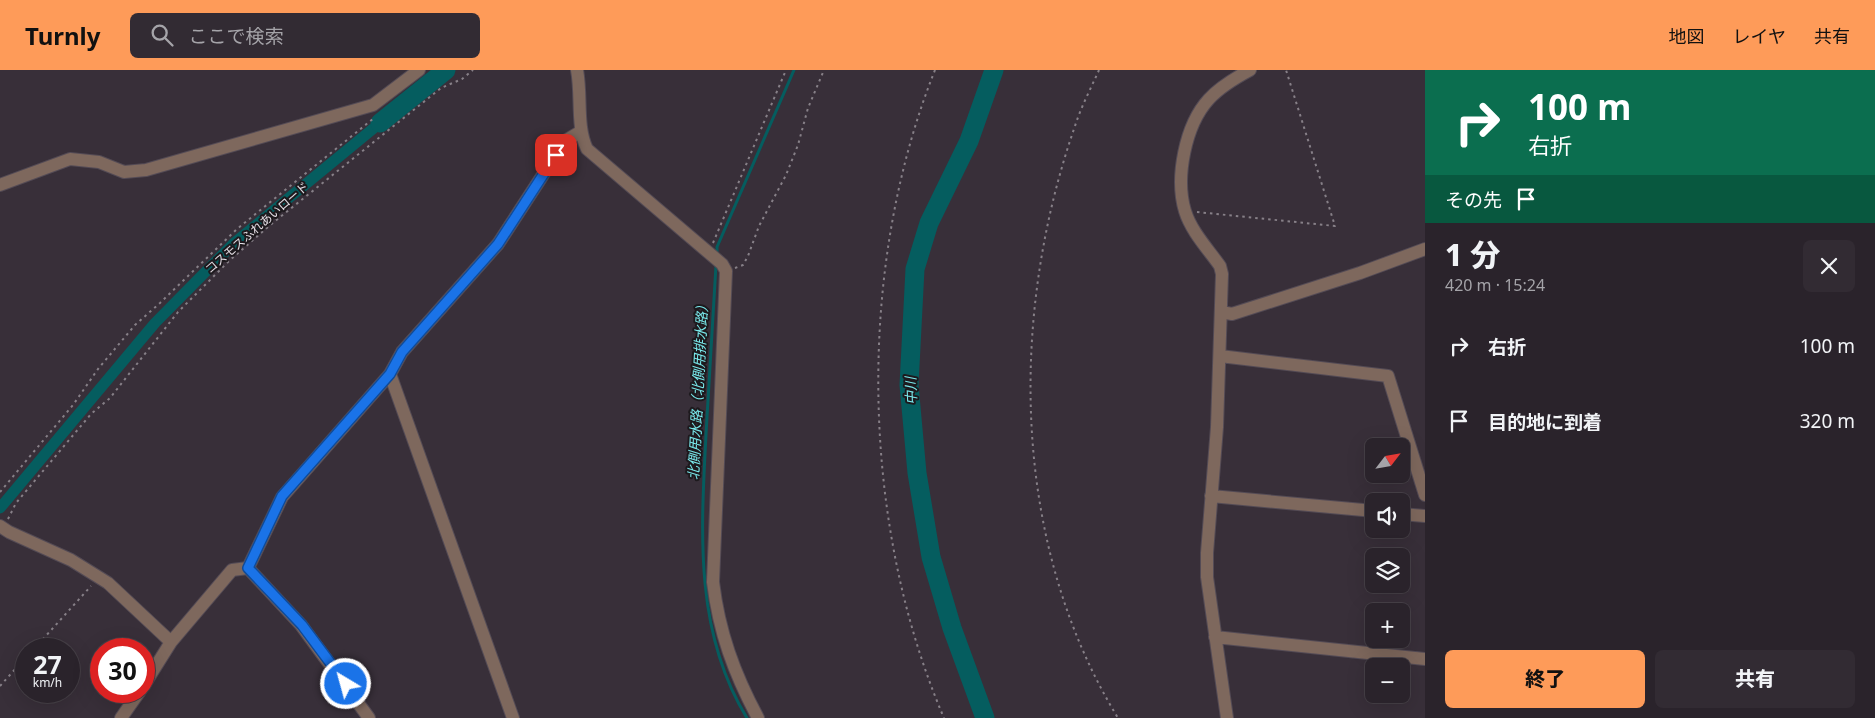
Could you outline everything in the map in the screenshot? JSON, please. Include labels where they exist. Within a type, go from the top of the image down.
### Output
[{"type":"street","points":[[0,185],[70,159],[99,162],[124,172],[155,167],[373,105],[419,70]]},
{"type":"street","points":[[578,70],[580,132],[584,143],[592,155],[717,261],[713,582],[717,614],[726,645],[736,675],[758,718]]},
{"type":"street","points":[[1227,718],[1207,577],[1217,427],[1222,274],[1220,266],[1190,222],[1185,210],[1182,183],[1183,159],[1190,133],[1208,99],[1221,88],[1250,70]]},
{"type":"street","points":[[248,568],[282,496],[390,374],[402,352],[498,244],[565,141],[580,132]]},
{"type":"street","points":[[1221,312],[1232,314],[1425,249]]},
{"type":"street","points":[[1220,356],[1388,376],[1425,495]]},
{"type":"street","points":[[390,374],[513,718]]},
{"type":"street","points":[[1211,496],[1365,510]]},
{"type":"street","points":[[1410,515],[1425,516]]},
{"type":"street","points":[[3,525],[9,532],[71,560],[108,583],[171,642]]},
{"type":"street","points":[[155,668],[171,642],[232,570],[248,568]]},
{"type":"street","points":[[248,568],[302,625],[369,718]]},
{"type":"street","points":[[1214,637],[1425,659]]},
{"type":"street","points":[[121,718],[132,703]]},
{"type":"path","name":"コスモスふれあいロード","points":[[3,525],[16,503],[91,414],[110,398],[178,312],[229,261],[269,226],[441,88],[462,79],[473,70]]},
{"type":"path","points":[[786,70],[717,261],[743,265],[792,162],[808,108],[824,70]]},
{"type":"path","points":[[935,70],[914,131],[888,240],[881,310],[878,374],[880,433],[888,520],[898,579],[923,664],[944,718]]},
{"type":"path","points":[[1099,70],[1075,125],[1053,198],[1040,261],[1033,332],[1032,448],[1040,511],[1056,577],[1082,649],[1118,718]]},
{"type":"path","points":[[1185,210],[1335,226],[1286,70]]},
{"type":"path","points":[[0,492],[73,405],[98,369],[134,325],[160,303],[236,229],[380,113]]},
{"type":"path","points":[[44,638],[99,577]]},
{"type":"path","points":[[0,686],[15,669]]},
{"type":"waterway","points":[[380,123],[446,70]]},
{"type":"waterway","name":"北側用水路（北側用排水路）","points":[[717,256],[717,247],[794,70]]},
{"type":"waterway","name":"中川","points":[[985,718],[952,628],[931,557],[917,473],[909,385],[915,269],[929,223],[969,141],[994,70]]},
{"type":"waterway","points":[[0,508],[155,323],[233,244],[380,123]]},
{"type":"waterway","name":"北側用水路（北側用排水路）","points":[[716,265],[703,508],[705,580],[709,616],[718,651],[730,685],[747,718]]},
{"type":"route","points":[[346,684],[302,625],[248,568],[268,522],[282,496],[390,374],[402,352],[482,264],[498,244],[556,155]]}]
